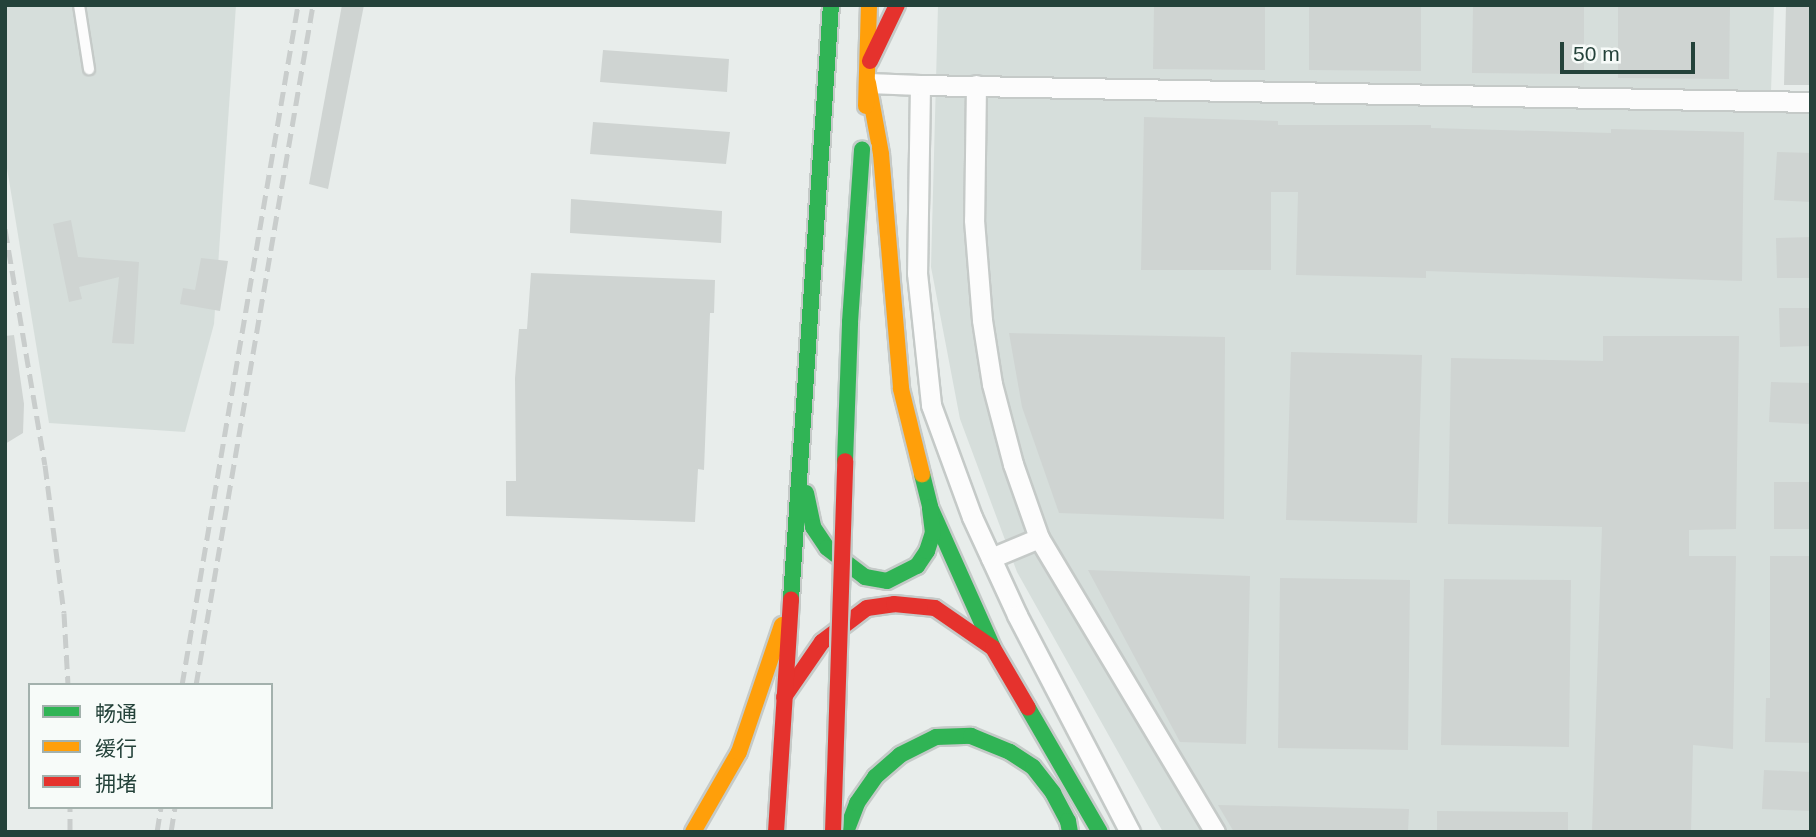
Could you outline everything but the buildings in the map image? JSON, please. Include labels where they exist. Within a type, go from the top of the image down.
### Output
[{"type":"main road","points":[[776,832],[789,604],[802,475],[808,316],[826,104],[831,5]]},
{"type":"main road","points":[[833,832],[850,322],[868,73],[869,5]]},
{"type":"main road","points":[[802,475],[813,527],[827,548],[865,578],[887,581],[917,566],[927,551],[933,533],[930,507],[901,389],[881,154],[868,73],[897,5]]},
{"type":"main road","points":[[930,507],[993,648],[1100,832]]},
{"type":"main road","points":[[693,832],[739,752],[789,604]]},
{"type":"main road","points":[[783,699],[800,670],[822,642],[867,608],[894,604],[935,608],[993,648]]},
{"type":"main road","points":[[846,832],[857,803],[875,777],[900,755],[936,737],[971,736],[1010,752],[1033,767],[1053,793],[1068,821],[1070,832]]},
{"type":"street","points":[[868,73],[920,85],[1811,102]]},
{"type":"street","points":[[920,85],[917,272],[931,405],[972,517],[991,558],[1130,832]]},
{"type":"street","points":[[976,85],[974,220],[982,320],[1002,424],[1039,538],[1215,832]]},
{"type":"street","points":[[991,558],[1039,538]]},
{"type":"lane","points":[[79,5],[89,69]]},
{"type":"shaded area","points":[[5,5],[236,5],[214,324],[185,432],[49,423],[5,156]]},
{"type":"shaded area","points":[[938,5],[1774,5],[1771,91],[1811,92],[1811,832],[1163,832],[1017,572],[960,419],[931,267]]},
{"type":"railway","points":[[182,683],[298,5]]},
{"type":"railway","points":[[196,683],[313,5]]},
{"type":"railway","points":[[5,229],[45,465],[64,613],[68,683]]},
{"type":"railway","points":[[70,809],[70,832]]},
{"type":"railway","points":[[157,832],[161,809]]},
{"type":"railway","points":[[171,832],[175,809]]},
{"type":"traffic: fast","points":[[791,599],[831,5]]},
{"type":"traffic: fast","points":[[845,461],[850,322],[862,149]]},
{"type":"traffic: fast","points":[[922,474],[930,507],[993,648]]},
{"type":"traffic: fast","points":[[806,493],[813,527],[827,548],[865,577],[887,581],[917,566],[927,551],[933,533],[930,508]]},
{"type":"traffic: fast","points":[[1028,708],[1100,832]]},
{"type":"traffic: fast","points":[[846,832],[857,803],[875,777],[900,755],[936,737],[971,736],[1010,752],[1033,767],[1053,793],[1068,821],[1070,832]]},
{"type":"traffic: slow","points":[[866,106],[869,5]]},
{"type":"traffic: slow","points":[[868,83],[881,154],[901,389],[922,474]]},
{"type":"traffic: slow","points":[[693,832],[739,752],[782,625]]},
{"type":"traffic: jam","points":[[870,61],[897,5]]},
{"type":"traffic: jam","points":[[833,832],[845,461]]},
{"type":"traffic: jam","points":[[776,832],[791,599]]},
{"type":"traffic: jam","points":[[784,697],[822,642],[867,608],[894,604],[935,608],[993,648],[1028,708]]}]
